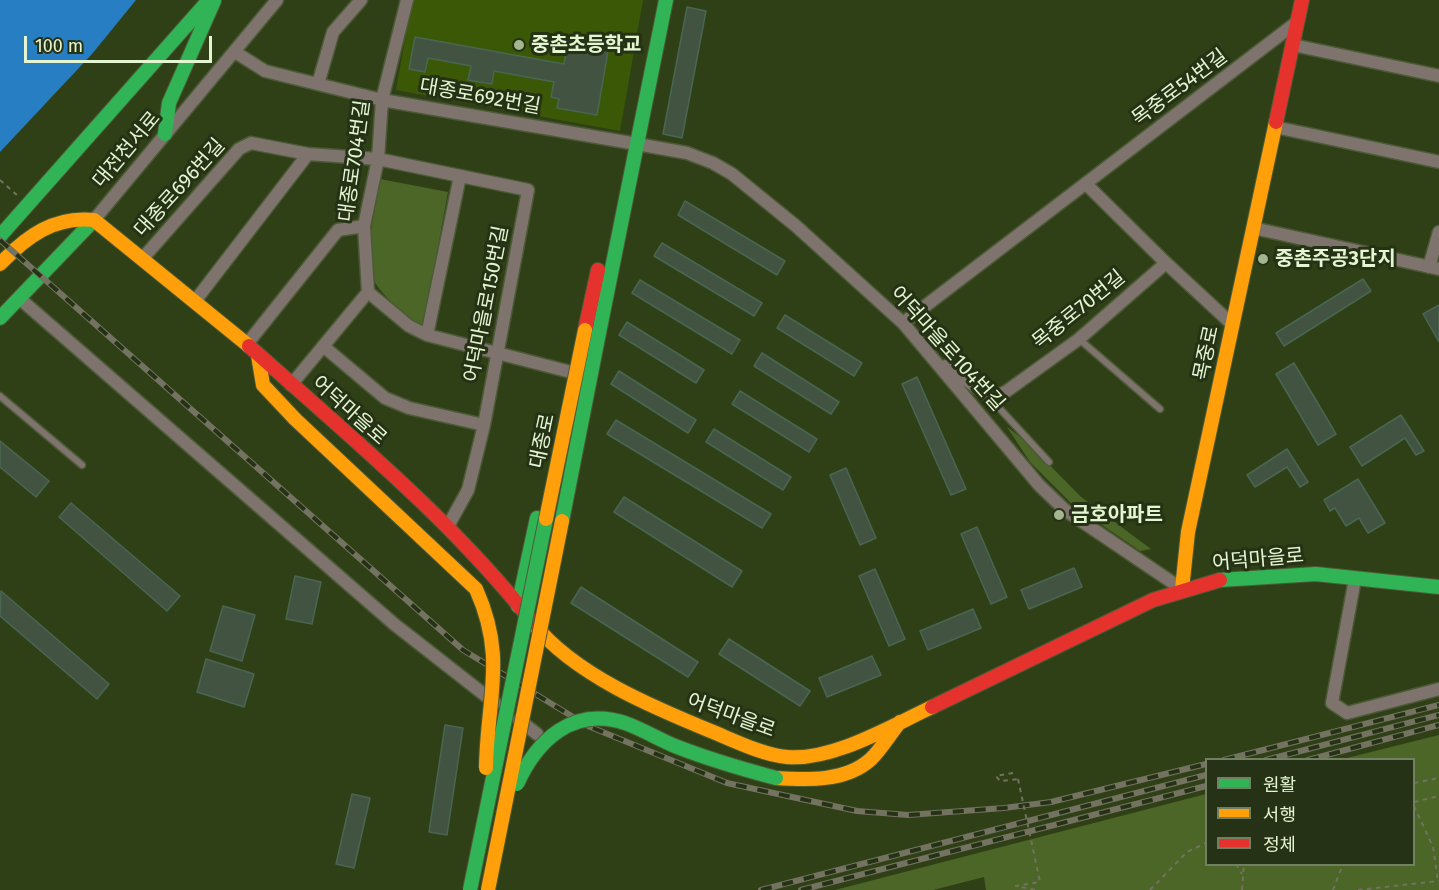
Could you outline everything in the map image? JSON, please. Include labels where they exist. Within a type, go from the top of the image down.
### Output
[{"type":"main road","points":[[0,236],[209,0]]},
{"type":"main road","points":[[165,134],[169,103],[214,0]]},
{"type":"main road","name":"대종로","points":[[488,890],[595,315],[630,143],[653,0]]},
{"type":"main road","name":"대종로","points":[[630,143],[666,0]]},
{"type":"main road","name":"목중로","points":[[1182,589],[1188,532],[1302,0]]},
{"type":"main road","points":[[0,264],[19,243],[44,227],[81,217],[94,220]]},
{"type":"main road","name":"어덕마을로","points":[[94,220],[143,258],[258,355],[448,526],[496,576],[547,641],[591,672],[659,710],[742,744],[787,757],[828,753],[900,723],[1153,600],[1182,589],[1225,578],[1316,574],[1439,587]]},
{"type":"main road","name":"대전천서로","points":[[0,318],[94,220]]},
{"type":"main road","points":[[518,606],[567,371],[581,319],[595,315],[547,641]]},
{"type":"main road","name":"대종로","points":[[470,890],[592,331]]},
{"type":"main road","points":[[258,355],[263,385],[295,418],[441,554],[476,589],[487,609],[493,632],[496,677],[487,725],[488,803]]},
{"type":"main road","points":[[504,807],[527,759],[540,743],[554,732],[587,720],[606,719],[631,726],[721,763],[776,778],[806,780],[832,776],[864,765],[900,723]]},
{"type":"street","name":"대전천서로","points":[[94,220],[277,0]]},
{"type":"street","points":[[318,84],[333,32],[361,0]]},
{"type":"street","name":"대종로704번길","points":[[368,292],[363,226],[378,159],[382,100],[407,0]]},
{"type":"street","name":"목중로54번길","points":[[903,323],[1297,22]]},
{"type":"street","points":[[1293,45],[1439,76]]},
{"type":"street","name":"대종로692번길","points":[[235,52],[265,71],[382,100],[630,143]]},
{"type":"street","points":[[1275,127],[1439,162]]},
{"type":"street","name":"대종로696번길","points":[[143,258],[239,149],[252,143],[308,154],[378,159],[528,190]]},
{"type":"street","name":"어덕마을로104번길","points":[[630,143],[687,153],[713,163],[732,174],[796,226],[903,323],[1039,485],[1065,510],[1182,589]]},
{"type":"street","points":[[195,301],[308,154]]},
{"type":"street","points":[[427,335],[460,176]]},
{"type":"street","points":[[1086,184],[1233,325]]},
{"type":"street","name":"어덕마을로150번길","points":[[448,526],[468,489],[484,425],[528,190]]},
{"type":"street","points":[[246,345],[338,230],[363,226]]},
{"type":"street","points":[[1253,228],[1434,268],[1439,232]]},
{"type":"street","name":"목중로70번길","points":[[989,396],[1004,393],[1079,339],[1166,263]]},
{"type":"street","points":[[368,292],[409,327],[427,335],[567,371]]},
{"type":"street","name":"어덕마을로","points":[[291,385],[368,292]]},
{"type":"street","points":[[19,298],[394,624],[537,734]]},
{"type":"street","points":[[323,346],[384,399],[409,408],[484,425]]},
{"type":"street","points":[[937,361],[989,396]]},
{"type":"street","points":[[1355,579],[1332,703],[1347,713],[1439,689]]},
{"type":"lane","points":[[1079,339],[1160,408]]},
{"type":"lane","points":[[0,396],[82,465]]},
{"type":"lane","points":[[989,396],[1049,462]]},
{"type":"path","points":[[0,180],[21,199]]},
{"type":"path","points":[[1014,773],[996,777],[1000,781],[1018,779],[1040,882],[1016,886],[1035,890]]},
{"type":"path","points":[[1415,783],[1439,778]]},
{"type":"path","points":[[1415,803],[1439,796]]},
{"type":"path","points":[[1358,890],[1439,881],[1433,847],[1415,808]]},
{"type":"path","points":[[1150,890],[1187,852],[1205,844]]},
{"type":"path","points":[[1433,847],[1439,844]]},
{"type":"path","points":[[1237,866],[1242,874]]},
{"type":"path","points":[[1242,890],[1244,866]]},
{"type":"path","points":[[1333,890],[1342,866]]},
{"type":"path","points":[[1405,883],[1408,890]]},
{"type":"shaded area","name":"중촌초등학교","points":[[412,0],[643,0],[620,131],[396,90]]},
{"type":"shaded area","points":[[380,179],[448,192],[423,329],[387,298],[372,276],[370,242]]},
{"type":"shaded area","points":[[1007,427],[1027,442],[1081,497],[1151,549],[1140,551],[1073,505],[1030,462]]},
{"type":"shaded area","points":[[1439,735],[1439,890],[986,890],[984,877],[933,890],[835,890],[1205,794],[1205,866],[1415,866],[1415,758],[1347,758]]},
{"type":"water","points":[[0,0],[136,0],[92,54],[0,152]]},
{"type":"building","points":[[687,7],[706,11],[682,138],[663,134]]},
{"type":"building","points":[[415,37],[564,64],[569,38],[609,45],[597,115],[557,108],[559,99],[551,97],[554,82],[494,71],[492,84],[468,80],[471,66],[428,58],[425,72],[409,69]]},
{"type":"building","points":[[685,201],[785,261],[777,275],[678,215]]},
{"type":"building","points":[[662,243],[762,303],[754,316],[654,256]]},
{"type":"building","points":[[1363,279],[1371,291],[1284,346],[1276,333]]},
{"type":"building","points":[[640,280],[740,340],[732,354],[632,293]]},
{"type":"building","points":[[1439,305],[1439,342],[1423,314]]},
{"type":"building","points":[[785,315],[862,363],[854,376],[777,328]]},
{"type":"building","points":[[627,322],[704,370],[696,383],[619,335]]},
{"type":"building","points":[[762,353],[839,402],[831,414],[754,366]]},
{"type":"building","points":[[1294,363],[1336,434],[1318,445],[1276,374]]},
{"type":"building","points":[[619,371],[696,420],[688,433],[611,384]]},
{"type":"building","points":[[917,377],[966,489],[951,495],[902,384]]},
{"type":"building","points":[[740,391],[817,439],[809,452],[732,404]]},
{"type":"building","points":[[1401,415],[1424,451],[1416,455],[1405,438],[1362,466],[1350,447]]},
{"type":"building","points":[[616,420],[771,514],[762,528],[607,434]]},
{"type":"building","points":[[714,429],[791,477],[783,490],[706,442]]},
{"type":"building","points":[[0,441],[49,481],[36,497],[0,467]]},
{"type":"building","points":[[1287,449],[1308,482],[1300,487],[1287,467],[1255,487],[1247,475]]},
{"type":"building","points":[[846,468],[876,538],[860,545],[830,475]]},
{"type":"building","points":[[1358,479],[1385,523],[1368,533],[1359,518],[1346,526],[1335,508],[1330,511],[1324,500]]},
{"type":"building","points":[[624,497],[742,571],[732,587],[614,512]]},
{"type":"building","points":[[71,503],[180,596],[167,611],[59,517]]},
{"type":"building","points":[[977,527],[1007,597],[991,604],[961,534]]},
{"type":"building","points":[[1074,568],[1082,587],[1029,609],[1021,590]]},
{"type":"building","points":[[875,569],[905,639],[889,646],[859,576]]},
{"type":"building","points":[[295,576],[321,582],[312,624],[286,619]]},
{"type":"building","points":[[581,587],[698,662],[688,677],[571,603]]},
{"type":"building","points":[[1,591],[109,684],[97,699],[0,616]]},
{"type":"building","points":[[223,606],[255,615],[242,661],[210,651]]},
{"type":"building","points":[[973,609],[981,628],[928,650],[920,631]]},
{"type":"building","points":[[729,639],[810,691],[800,706],[719,654]]},
{"type":"building","points":[[872,656],[881,675],[827,697],[819,678]]},
{"type":"building","points":[[206,659],[254,674],[244,707],[197,692]]},
{"type":"building","points":[[445,725],[463,728],[447,835],[429,832]]},
{"type":"building","points":[[352,794],[370,798],[354,868],[336,864]]},
{"type":"railway","points":[[0,240],[463,650],[588,726],[727,783],[857,811],[908,815],[1051,802],[1205,764]]},
{"type":"railway","points":[[1232,758],[1439,705]]},
{"type":"railway","points":[[1274,758],[1439,715]]},
{"type":"railway","points":[[1315,758],[1439,725]]},
{"type":"railway","points":[[761,890],[1205,775]]},
{"type":"railway","points":[[801,890],[1205,786]]},
{"type":"traffic: fast","points":[[0,236],[209,0]]},
{"type":"traffic: fast","points":[[599,333],[666,0]]},
{"type":"traffic: fast","points":[[165,134],[169,103],[214,1]]},
{"type":"traffic: fast","points":[[0,318],[94,220]]},
{"type":"traffic: fast","points":[[562,521],[599,333]]},
{"type":"traffic: fast","points":[[518,606],[537,518]]},
{"type":"traffic: fast","points":[[470,890],[546,519]]},
{"type":"traffic: fast","points":[[1220,580],[1316,574],[1439,587]]},
{"type":"traffic: fast","points":[[517,784],[525,768],[546,741],[573,723],[589,719],[606,719],[625,723],[687,751],[776,778]]},
{"type":"traffic: slow","points":[[1182,589],[1188,532],[1276,122]]},
{"type":"traffic: slow","points":[[0,264],[20,245],[42,230],[66,221],[94,220],[249,346]]},
{"type":"traffic: slow","points":[[546,519],[585,330]]},
{"type":"traffic: slow","points":[[258,355],[263,385],[295,419]]},
{"type":"traffic: slow","points":[[295,419],[476,589],[491,636],[493,658],[486,768]]},
{"type":"traffic: slow","points":[[488,890],[562,521]]},
{"type":"traffic: slow","points":[[533,623],[571,659],[618,689],[669,714],[779,756],[805,757],[842,748],[932,707]]},
{"type":"traffic: slow","points":[[776,778],[826,778],[850,772],[871,759],[900,722]]},
{"type":"traffic: jam","points":[[1276,122],[1302,0]]},
{"type":"traffic: jam","points":[[585,330],[598,270]]},
{"type":"traffic: jam","points":[[249,346],[433,513],[468,548],[533,623]]},
{"type":"traffic: jam","points":[[932,707],[1153,600],[1220,580]]},
{"type":"place","name":"중촌초등학교","points":[[519,45]]},
{"type":"place","name":"중촌주공3단지","points":[[1263,259]]},
{"type":"place","name":"금호아파트","points":[[1059,515]]}]
